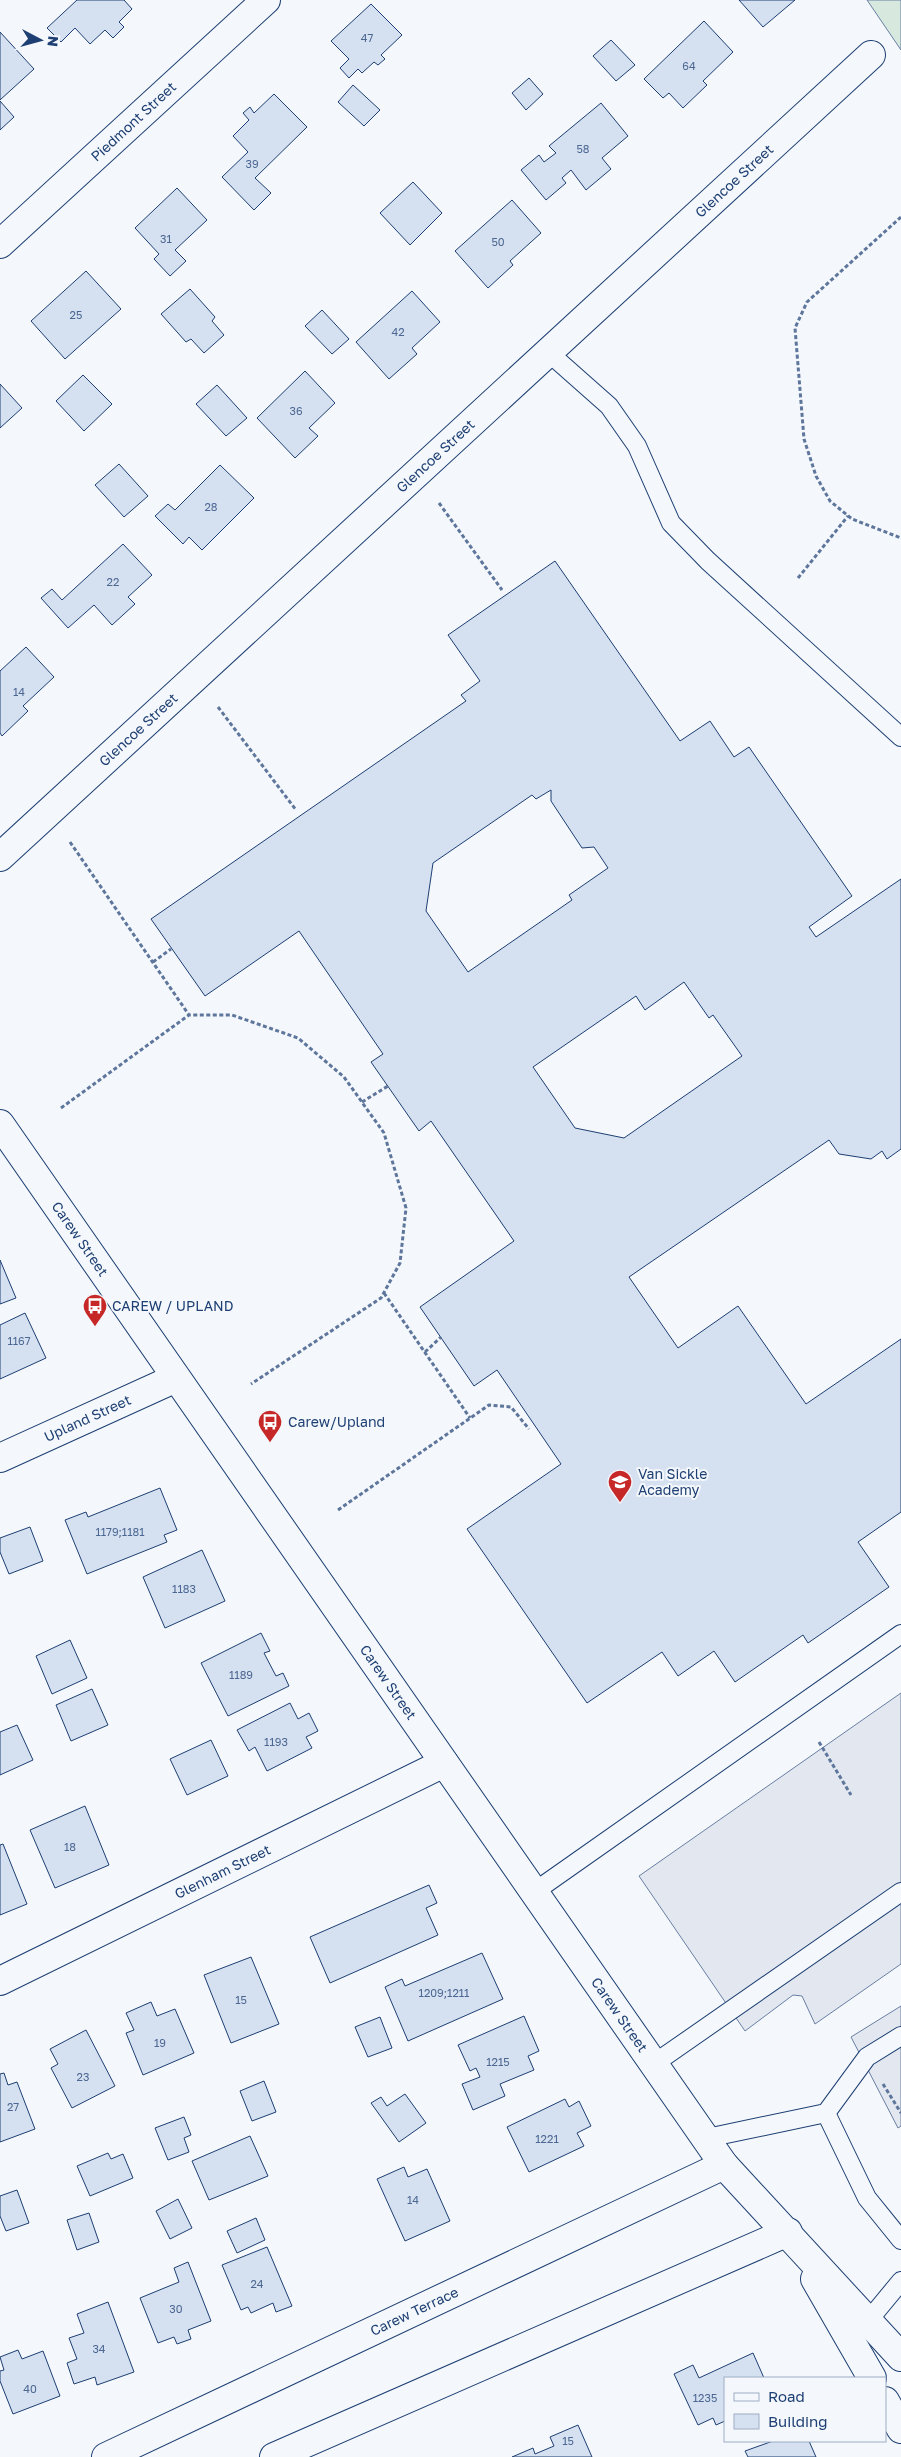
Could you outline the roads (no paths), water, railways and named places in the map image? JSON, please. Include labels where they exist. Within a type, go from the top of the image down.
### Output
[{"type":"street","name":"Piedmont Street","points":[[0,244],[266,0]]},
{"type":"street","name":"Glencoe Street","points":[[0,857],[871,55]]},
{"type":"street","name":"Carew Street","points":[[0,1124],[655,2063],[724,2165],[788,2232],[901,2357]]},
{"type":"street","name":"Upland Street","points":[[0,1458],[176,1378]]},
{"type":"street","name":"Glenham Street","points":[[0,1981],[444,1763]]},
{"type":"street","name":"Carew Terrace","points":[[106,2457],[724,2165]]},
{"type":"street","name":"Carew Street","points":[[788,2232],[871,2377]]},
{"type":"street","points":[[274,2457],[788,2232]]},
{"type":"street","points":[[886,2403],[901,2429]]},
{"type":"lane","points":[[548,352],[609,406],[637,446],[671,523],[708,561],[901,736]]},
{"type":"lane","points":[[534,1892],[901,1634]]},
{"type":"lane","points":[[655,2063],[901,1892]]},
{"type":"lane","points":[[706,2138],[826,2113],[867,2057],[901,2036]]},
{"type":"lane","points":[[826,2113],[867,2198],[901,2240]]},
{"type":"lane","points":[[868,2321],[901,2281]]},
{"type":"place","name":"CAREW / UPLAND","points":[[95,1327]]},
{"type":"place","name":"Carew/Upland","points":[[270,1443]]},
{"type":"place","name":"Van Sickle Academy","points":[[620,1503]]}]
